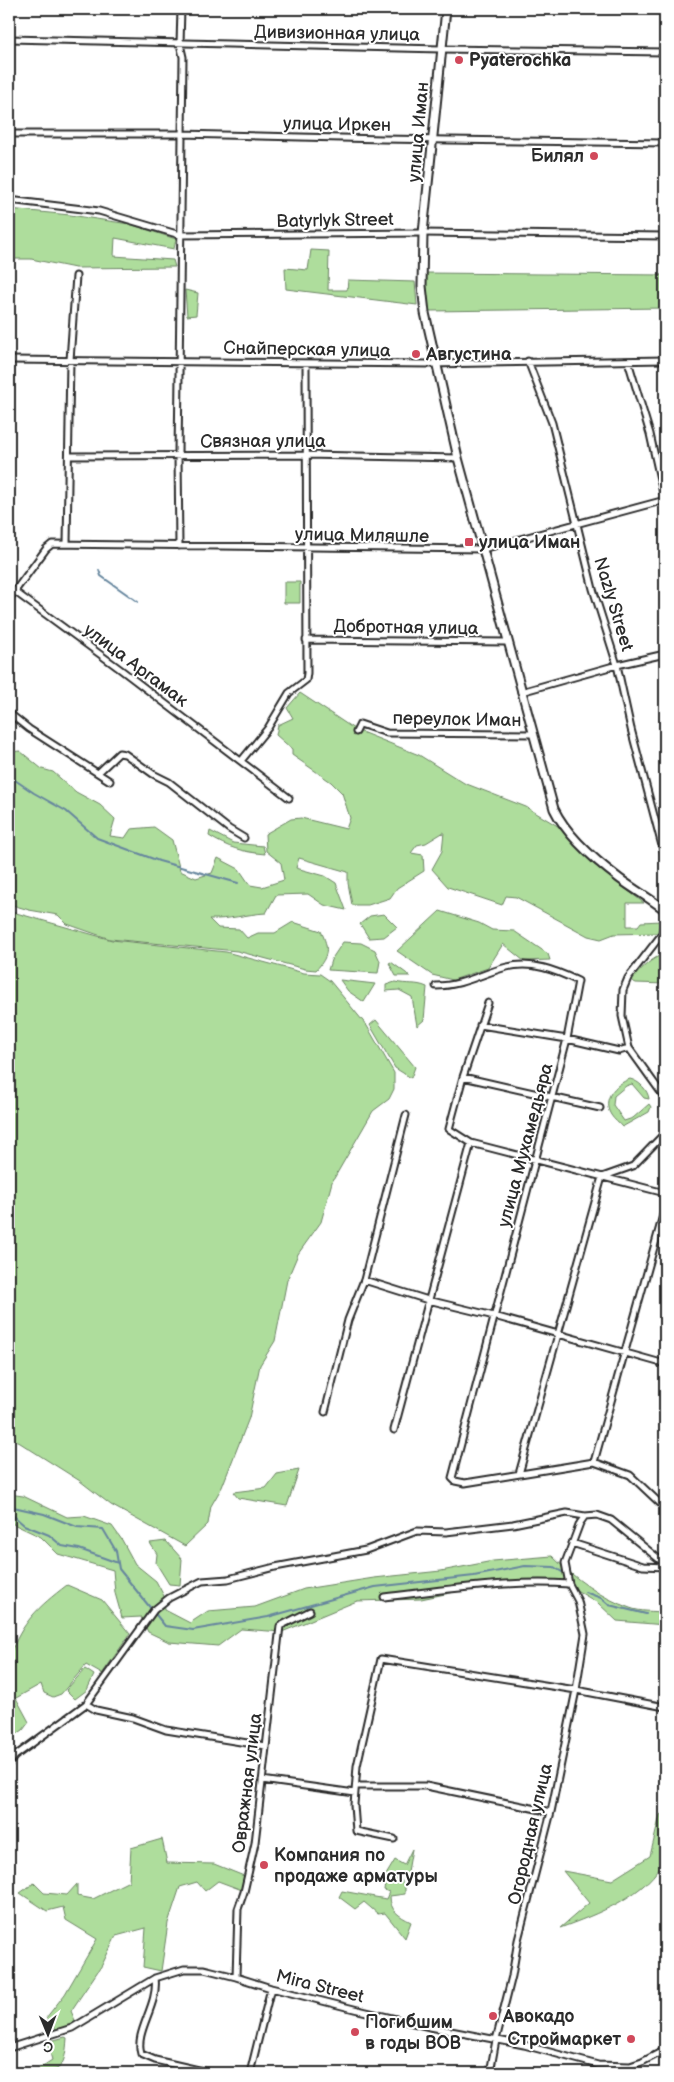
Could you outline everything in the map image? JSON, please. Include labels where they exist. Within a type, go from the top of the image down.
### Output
[{"type":"street","points":[[180,546],[178,455],[181,360],[180,235],[183,57],[180,44],[181,9]]},
{"type":"street","name":"улица Иман","points":[[446,9],[423,232],[422,286],[425,313],[458,458],[507,642],[558,819],[604,866],[665,910]]},
{"type":"street","name":"Дивизионная улица","points":[[9,39],[180,44],[665,52]]},
{"type":"street","name":"улица Иркен","points":[[9,134],[181,134],[665,143]]},
{"type":"street","name":"Batyrlyk Street","points":[[9,200],[99,211],[180,235],[423,232],[665,236]]},
{"type":"street","points":[[67,544],[70,360],[76,276]]},
{"type":"street","name":"Снайперская улица","points":[[9,360],[181,360],[437,364],[665,360]]},
{"type":"street","name":"Nazly Street","points":[[528,361],[552,423],[593,589],[617,665],[631,729],[665,858]]},
{"type":"street","points":[[628,361],[650,434],[665,501]]},
{"type":"street","points":[[241,761],[268,728],[289,693],[306,680],[306,363]]},
{"type":"street","name":"Связная улица","points":[[69,456],[306,454],[458,458]]},
{"type":"street","name":"улица Миляшле","points":[[14,592],[46,549],[52,544],[483,549],[665,501]]},
{"type":"street","points":[[9,600],[14,592]]},
{"type":"street","name":"улица Аргамак","points":[[14,592],[120,669],[290,798]]},
{"type":"street","name":"Добротная улица","points":[[306,640],[507,642]]},
{"type":"street","points":[[521,692],[617,665],[665,654]]},
{"type":"street","points":[[9,713],[110,781]]},
{"type":"street","name":"переулок Иман","points":[[356,732],[360,724],[387,733],[533,734]]},
{"type":"street","points":[[99,772],[120,753],[125,754],[152,774],[170,782],[229,829],[244,838]]},
{"type":"street","points":[[665,930],[628,978],[624,990],[622,1024],[629,1048],[665,1098]]},
{"type":"street","name":"улица Мухамедьяра","points":[[436,986],[452,986],[508,966],[529,965],[551,968],[578,981],[567,1039],[451,1475],[455,1481],[466,1483],[520,1474]]},
{"type":"street","points":[[488,1003],[463,1077],[449,1129],[471,1143],[665,1193]]},
{"type":"street","points":[[480,1025],[567,1039],[619,1051],[629,1048]]},
{"type":"street","points":[[463,1077],[600,1108]]},
{"type":"street","points":[[325,1412],[348,1320],[364,1280],[406,1115]]},
{"type":"street","points":[[602,1177],[633,1166],[665,1133]]},
{"type":"street","points":[[394,1430],[471,1143]]},
{"type":"street","points":[[602,1177],[520,1474],[594,1462],[630,1475],[665,1508]]},
{"type":"street","points":[[594,1462],[665,1208]]},
{"type":"street","points":[[364,1280],[428,1300],[494,1316],[665,1364]]},
{"type":"street","points":[[9,1764],[14,1756],[86,1704],[153,1612],[168,1598],[202,1581],[228,1579],[275,1567],[366,1550],[417,1531],[446,1532],[513,1524],[567,1513],[585,1516],[597,1515],[611,1520],[665,1566]]},
{"type":"street","points":[[384,1597],[483,1586],[546,1583],[569,1584],[565,1563],[580,1523],[585,1516]]},
{"type":"street","points":[[572,1543],[643,1566],[665,1566]]},
{"type":"street","name":"Огородная улица","points":[[490,2073],[512,1976],[518,1940],[551,1812],[576,1690],[585,1634],[578,1601],[569,1584]]},
{"type":"street","name":"Овражная улица","points":[[236,1977],[238,1909],[244,1892],[255,1843],[280,1626],[310,1611]]},
{"type":"street","points":[[394,1839],[356,1831],[355,1789],[357,1766],[381,1659],[576,1690],[665,1707]]},
{"type":"street","points":[[86,1704],[96,1710],[133,1718],[166,1730],[266,1746]]},
{"type":"street","points":[[262,1780],[355,1789],[426,1786],[551,1812]]},
{"type":"street","name":"Mira Street","points":[[9,2048],[76,2026],[154,1978],[184,1969],[204,1969],[271,1988],[411,2022],[524,2045],[598,2065],[630,2066],[665,2050]]},
{"type":"street","points":[[154,1978],[155,1995],[141,2036],[139,2047],[141,2054],[155,2060],[212,2073]]},
{"type":"street","points":[[250,2073],[271,1988]]},
{"type":"green space","points":[[9,209],[70,215],[129,224],[176,239],[174,249],[115,238],[114,256],[173,260],[175,267],[75,268],[31,259],[9,259]]},
{"type":"green space","points":[[311,250],[329,251],[328,290],[347,290],[348,280],[415,282],[417,305],[286,289],[285,268],[308,270]]},
{"type":"green space","points":[[424,273],[665,275],[665,308],[429,311],[425,302]]},
{"type":"green space","points":[[185,290],[198,293],[196,315],[187,316]]},
{"type":"green space","points":[[284,582],[300,582],[300,603],[284,603]]},
{"type":"green space","points":[[300,693],[354,729],[419,755],[464,783],[526,807],[561,828],[592,863],[644,903],[627,903],[627,926],[638,926],[641,922],[661,921],[657,933],[614,934],[601,939],[588,936],[516,897],[506,896],[502,905],[448,887],[432,869],[442,851],[444,832],[426,843],[417,845],[411,853],[423,855],[424,871],[397,888],[390,898],[368,905],[352,905],[348,872],[299,858],[296,868],[325,876],[336,883],[346,910],[324,905],[308,894],[276,895],[266,913],[209,919],[218,928],[239,929],[247,938],[258,933],[275,933],[293,922],[321,931],[326,952],[316,970],[305,969],[237,951],[110,939],[67,924],[58,915],[9,904],[9,752],[20,751],[42,769],[53,772],[76,792],[100,805],[115,819],[110,836],[125,838],[131,829],[154,827],[172,840],[180,871],[196,878],[212,873],[218,858],[239,869],[250,885],[262,887],[284,880],[281,863],[266,851],[265,834],[291,819],[301,818],[346,829],[350,818],[342,793],[331,782],[292,755],[292,749],[276,735],[278,725],[293,718],[287,708]]},
{"type":"green space","points":[[210,831],[233,843],[263,846],[265,854],[243,851],[229,846],[209,836]]},
{"type":"green space","points":[[9,911],[112,940],[226,952],[304,973],[320,974],[330,981],[367,1026],[394,1073],[394,1089],[389,1099],[373,1111],[332,1182],[321,1222],[298,1254],[287,1280],[275,1341],[260,1365],[249,1418],[222,1487],[211,1506],[208,1524],[185,1546],[111,1505],[80,1481],[9,1436]]},
{"type":"green space","points":[[440,911],[479,923],[492,930],[514,931],[548,954],[550,960],[524,961],[503,944],[488,968],[453,980],[432,975],[397,951]]},
{"type":"green space","points":[[384,914],[397,927],[384,937],[369,938],[360,924],[370,916]]},
{"type":"green space","points":[[343,942],[361,943],[375,950],[380,961],[378,973],[328,970],[331,960]]},
{"type":"green space","points":[[665,954],[665,984],[636,983],[632,981],[646,964]]},
{"type":"green space","points":[[391,962],[410,976],[396,976],[389,963]]},
{"type":"green space","points":[[340,980],[375,984],[364,1002],[348,991]]},
{"type":"green space","points":[[395,982],[427,987],[424,1020],[417,1026],[412,997],[399,990],[386,991],[386,985]]},
{"type":"green space","points":[[376,1020],[415,1067],[411,1078],[395,1068],[370,1025]]},
{"type":"green space","points":[[630,1079],[642,1086],[647,1092],[649,1099],[644,1098],[632,1084],[626,1086],[614,1096],[613,1105],[624,1121],[633,1118],[649,1104],[651,1107],[649,1112],[622,1127],[611,1115],[608,1103],[611,1093],[615,1088]]},
{"type":"green space","points":[[299,1470],[287,1506],[238,1498],[233,1492],[266,1488],[277,1474]]},
{"type":"green space","points":[[9,1494],[23,1496],[67,1517],[84,1516],[112,1526],[135,1564],[156,1581],[164,1596],[165,1610],[190,1623],[208,1611],[255,1607],[304,1589],[374,1578],[441,1571],[493,1561],[552,1556],[569,1572],[598,1593],[619,1604],[643,1611],[665,1612],[665,1625],[617,1621],[598,1603],[561,1581],[479,1587],[421,1599],[357,1601],[282,1632],[241,1629],[218,1646],[169,1642],[148,1632],[141,1617],[122,1618],[115,1593],[113,1570],[58,1554],[41,1537],[9,1522]]},
{"type":"green space","points":[[166,1541],[182,1559],[180,1585],[169,1584],[156,1563],[157,1554],[150,1543]]},
{"type":"green space","points":[[67,1585],[102,1600],[130,1634],[102,1674],[86,1665],[61,1694],[53,1697],[44,1693],[41,1684],[16,1698],[29,1722],[23,1730],[9,1739],[9,1665],[16,1663],[9,1657],[20,1634],[32,1616]]},
{"type":"green space","points":[[85,1669],[94,1675],[87,1690],[75,1699],[66,1690]]},
{"type":"green space","points":[[665,1811],[666,1853],[658,1870],[634,1893],[620,1902],[560,1928],[589,1903],[563,1871],[612,1880],[650,1856],[660,1815]]},
{"type":"green space","points":[[162,1839],[167,1863],[214,1864],[244,1876],[242,1890],[218,1881],[205,1891],[197,1882],[180,1887],[168,1923],[161,1971],[143,1967],[146,1928],[116,1936],[102,1965],[71,2011],[77,2025],[56,2029],[46,2018],[65,1994],[97,1939],[66,1920],[63,1907],[47,1911],[20,1893],[34,1883],[44,1893],[67,1895],[77,1884],[77,1896],[93,1899],[129,1881],[131,1848]]},
{"type":"green space","points":[[412,1849],[407,1877],[401,1873],[399,1878],[405,1885],[405,1894],[390,1896],[393,1909],[411,1922],[405,1938],[385,1913],[378,1914],[364,1902],[355,1909],[339,1897],[342,1891],[386,1899],[389,1892],[384,1890],[386,1875],[395,1860],[404,1865]]},
{"type":"green space","points":[[67,2038],[65,2056],[60,2066],[50,2072],[32,2073],[52,2060],[47,2042]]},
{"type":"waterway","points":[[99,570],[101,576],[138,602]]},
{"type":"waterway","points":[[9,776],[66,811],[97,838],[159,861],[238,883]]},
{"type":"waterway","points":[[9,1506],[44,1514],[77,1527],[103,1529],[116,1551],[119,1569],[165,1626],[193,1630],[268,1617],[375,1587],[474,1576],[525,1566],[554,1567],[562,1572]]},
{"type":"waterway","points":[[9,1512],[24,1525],[49,1535],[62,1546],[79,1549],[118,1563]]},
{"type":"waterway","points":[[585,1592],[601,1598],[609,1605],[646,1614]]},
{"type":"place","name":"Pyaterochka","points":[[459,60]]},
{"type":"place","name":"Билял","points":[[594,156]]},
{"type":"place","name":"Августина","points":[[416,354]]},
{"type":"place","name":"улица Иман","points":[[469,542]]},
{"type":"place","name":"Компания по продаже арматуры","points":[[264,1865]]},
{"type":"place","name":"Авокадо","points":[[493,2016]]},
{"type":"place","name":"Погибшим в годы ВОВ","points":[[355,2032]]},
{"type":"place","name":"Строймаркет","points":[[631,2039]]}]
